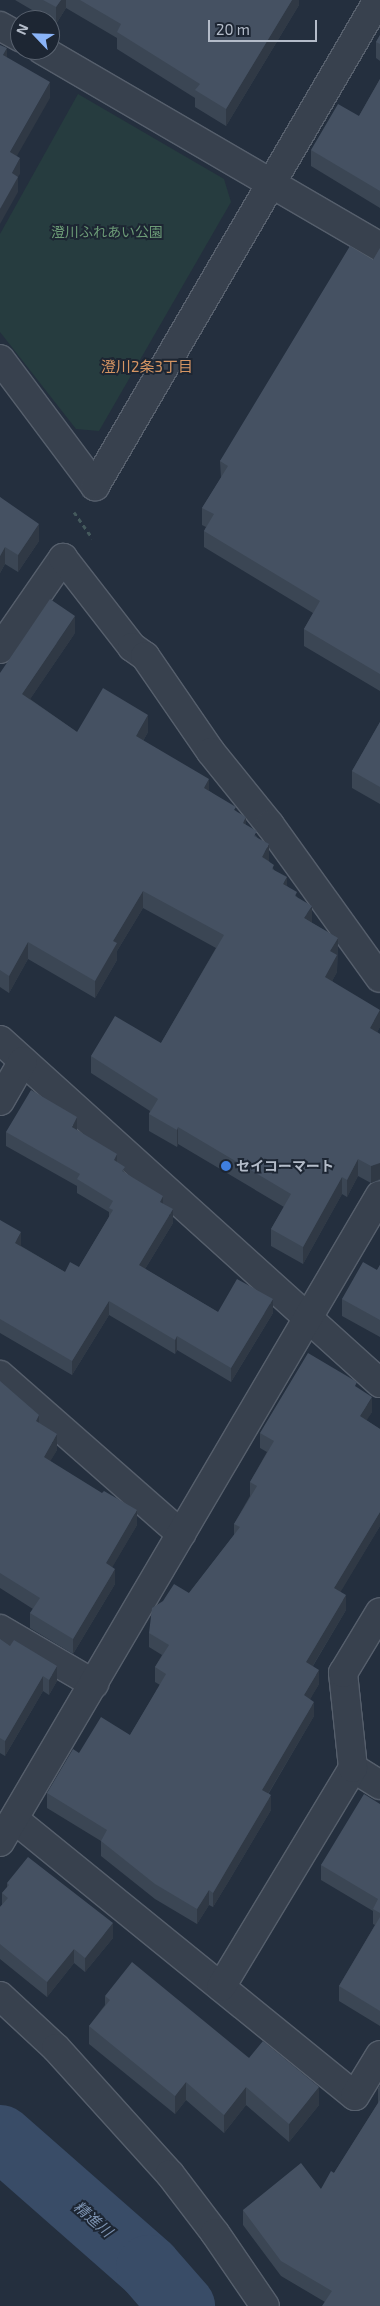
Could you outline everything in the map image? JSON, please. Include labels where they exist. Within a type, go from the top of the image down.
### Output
[{"type":"street","points":[[0,359],[95,486],[270,184],[369,3]]},
{"type":"street","points":[[59,60],[380,247]]},
{"type":"street","points":[[0,649],[63,558],[132,647],[145,656],[211,752],[270,825],[380,978]]},
{"type":"street","points":[[0,1040],[380,1383]]},
{"type":"street","points":[[0,1100],[23,1061]]},
{"type":"street","points":[[0,1842],[380,1195]]},
{"type":"street","points":[[0,1375],[181,1534]]},
{"type":"street","points":[[221,1987],[353,1768],[343,1673],[380,1612]]},
{"type":"street","points":[[0,1629],[94,1684]]},
{"type":"street","points":[[353,1768],[380,1785]]},
{"type":"street","points":[[14,1819],[355,2096],[380,2055]]},
{"type":"street","points":[[0,1996],[56,2048],[170,2174],[215,2233],[265,2306]]},
{"type":"green space","name":"澄川ふれあい公園","points":[[78,94],[224,179],[231,202],[99,431],[76,429],[0,332],[0,234]]},
{"type":"building","points":[[43,0],[61,0],[56,7]]},
{"type":"building","points":[[80,0],[292,0],[226,109],[195,90],[200,84],[117,32],[121,24]]},
{"type":"building","points":[[380,35],[380,44],[376,42]]},
{"type":"building","points":[[0,45],[7,48],[3,55],[50,82],[10,152],[20,158],[12,173],[18,177],[0,209]]},
{"type":"building","points":[[380,79],[380,191],[311,150],[338,104],[359,116]]},
{"type":"building","points":[[350,246],[373,260],[380,248],[380,674],[304,629],[320,601],[204,531],[214,514],[202,508],[228,466],[220,461]]},
{"type":"building","points":[[0,497],[39,524],[18,555],[5,547],[0,556]]},
{"type":"building","points":[[50,599],[75,616],[22,694],[77,732],[103,688],[148,715],[136,736],[209,779],[204,788],[236,807],[234,810],[246,817],[243,823],[257,831],[254,836],[269,844],[262,857],[274,865],[272,869],[287,877],[283,884],[297,892],[295,896],[312,906],[304,918],[338,938],[330,951],[337,955],[325,977],[380,1010],[370,1028],[380,1034],[380,1163],[371,1166],[358,1159],[347,1180],[342,1177],[303,1247],[271,1229],[291,1194],[178,1127],[177,1130],[149,1114],[158,1099],[91,1056],[115,1016],[161,1043],[224,935],[143,891],[113,941],[117,943],[95,981],[28,942],[9,976],[0,970],[0,673]]},
{"type":"building","points":[[380,722],[380,787],[352,771]]},
{"type":"building","points":[[31,1090],[77,1117],[72,1127],[117,1154],[114,1160],[125,1167],[122,1171],[163,1196],[160,1202],[173,1209],[139,1265],[218,1312],[237,1279],[273,1299],[231,1368],[177,1336],[175,1340],[109,1301],[72,1361],[0,1319],[0,1220],[21,1232],[15,1243],[65,1272],[70,1262],[79,1267],[113,1210],[109,1208],[113,1201],[77,1179],[80,1174],[6,1132]]},
{"type":"building","points":[[363,1262],[377,1270],[380,1265],[380,1320],[342,1299]]},
{"type":"building","points":[[308,1353],[357,1382],[355,1386],[372,1397],[360,1416],[380,1429],[380,1512],[334,1588],[346,1595],[306,1662],[319,1670],[304,1695],[314,1702],[262,1790],[271,1795],[213,1893],[209,1890],[197,1909],[155,1884],[101,1841],[107,1830],[47,1793],[73,1749],[79,1753],[101,1717],[130,1735],[166,1674],[155,1667],[169,1645],[149,1633],[152,1608],[163,1601],[174,1584],[189,1593],[240,1527],[234,1524],[257,1486],[250,1482],[274,1441],[260,1433]]},
{"type":"building","points":[[0,1381],[39,1415],[36,1421],[57,1434],[44,1457],[102,1493],[104,1491],[137,1510],[106,1563],[115,1569],[73,1639],[30,1613],[40,1598],[0,1573]]},
{"type":"building","points":[[0,1639],[10,1646],[14,1640],[57,1666],[49,1680],[43,1676],[5,1741],[0,1738]]},
{"type":"building","points":[[364,1794],[380,1804],[380,1913],[373,1909],[378,1899],[321,1865]]},
{"type":"building","points":[[28,1857],[113,1923],[85,1958],[74,1949],[47,1982],[0,1944],[0,1907],[8,1898],[2,1893],[9,1885],[7,1883]]},
{"type":"building","points":[[380,1917],[380,2011],[339,1986]]},
{"type":"building","points":[[132,1962],[249,2058],[263,2041],[319,2087],[289,2124],[246,2087],[224,2115],[186,2082],[175,2096],[89,2026],[110,2000],[105,1996]]},
{"type":"building","points":[[380,2100],[380,2306],[322,2306],[332,2291],[281,2261],[243,2210],[301,2163],[321,2189],[331,2171],[334,2173]]},
{"type":"waterway","name":"精進川","points":[[0,2137],[148,2267],[182,2306]]},
{"type":"place","name":"セイコーマート","points":[[226,1166]]},
{"type":"district","name":"澄川2条3丁目","points":[[147,367]]}]
